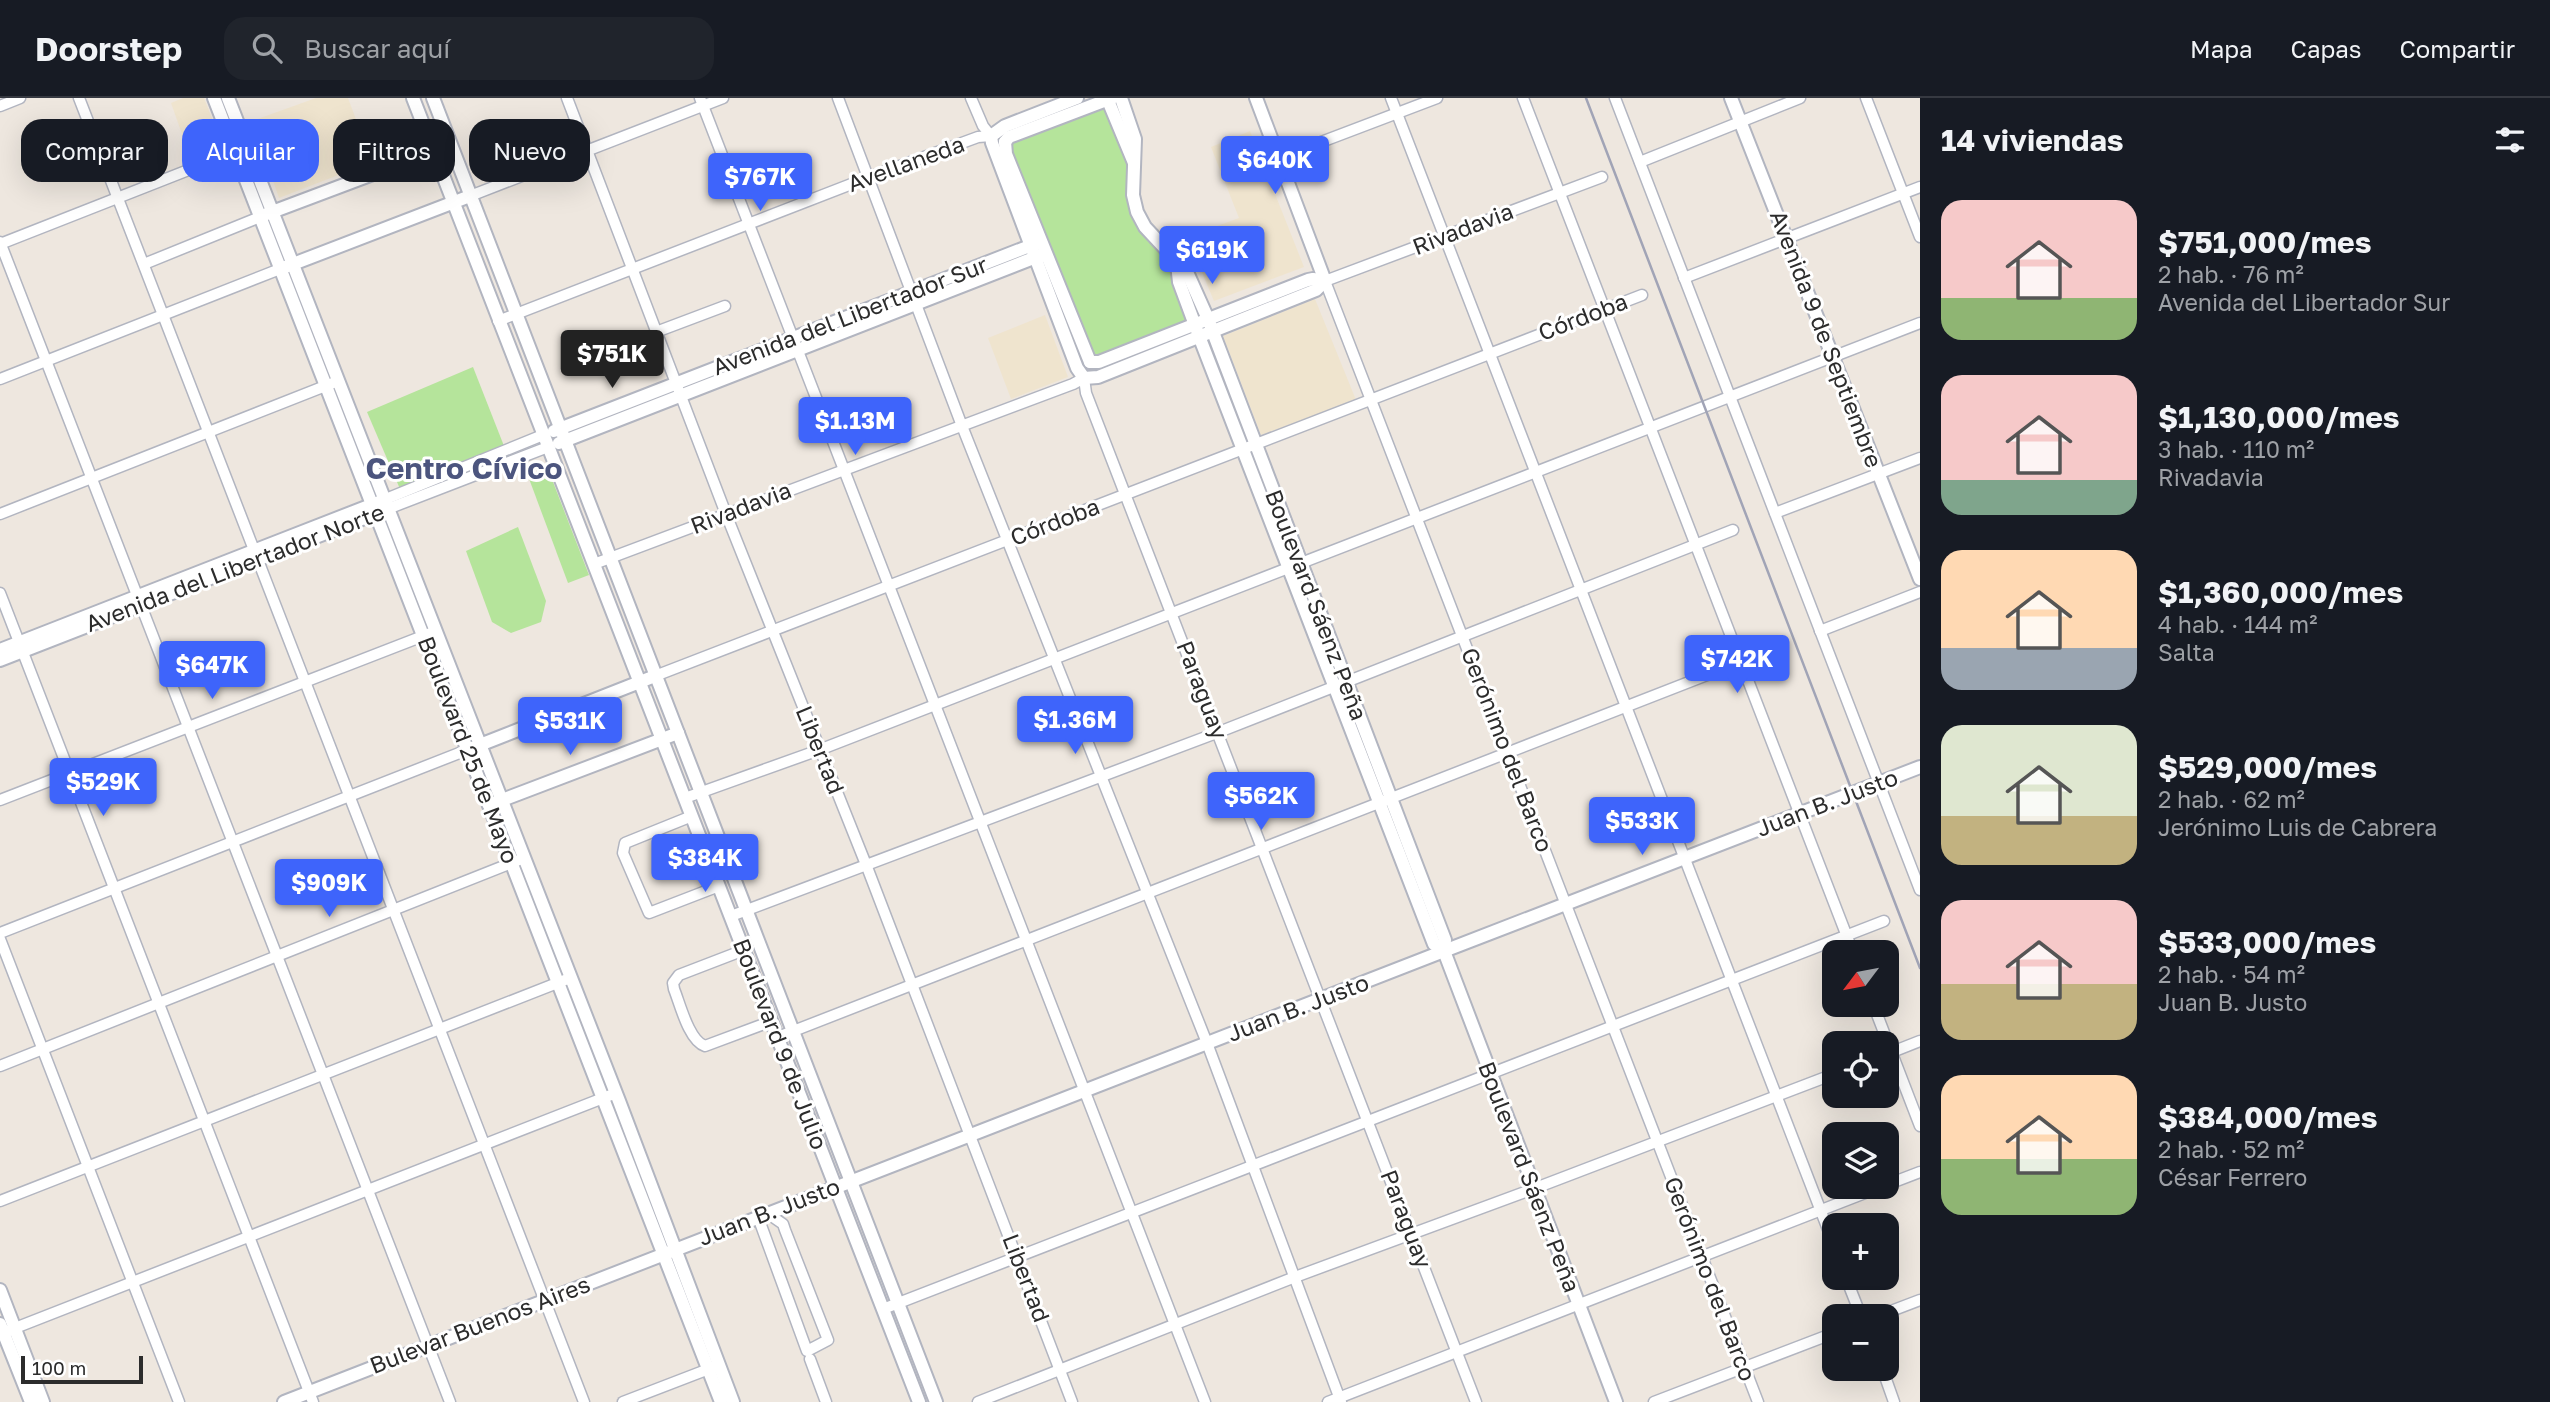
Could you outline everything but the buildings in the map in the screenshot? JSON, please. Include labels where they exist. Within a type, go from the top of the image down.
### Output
[{"type":"main road","name":"Boulevard 25 de Mayo","points":[[214,98],[225,119]]},
{"type":"main road","name":"Boulevard 25 de Mayo","points":[[228,98],[233,119]]},
{"type":"main road","name":"Boulevard 9 de Julio","points":[[413,98],[421,119]]},
{"type":"main road","name":"Boulevard 9 de Julio","points":[[433,98],[441,119]]},
{"type":"main road","name":"Avellaneda","points":[[991,136],[1005,127],[1077,98]]},
{"type":"main road","points":[[991,136],[1004,142],[1009,137],[1112,98]]},
{"type":"main road","name":"Boulevard Sáenz Peña","points":[[1112,98],[1135,163],[1133,195],[1137,212],[1145,228],[1187,272],[1192,281],[1211,325],[1249,447]]},
{"type":"main road","name":"Gerónimo del Barco","points":[[1256,98],[1325,281]]},
{"type":"main road","name":"Avenida 9 de Septiembre","points":[[1731,98],[1920,579]]},
{"type":"main road","name":"Paraguay","points":[[991,136],[1037,250],[1090,362]]},
{"type":"main road","name":"Paraguay","points":[[1004,142],[1037,250],[1077,368],[1084,378]]},
{"type":"main road","name":"Boulevard 9 de Julio","points":[[455,158],[936,1402]]},
{"type":"main road","name":"Boulevard 25 de Mayo","points":[[254,182],[610,1096],[640,1175],[663,1254],[713,1367],[733,1402]]},
{"type":"main road","points":[[266,214],[351,182]]},
{"type":"main road","name":"Boulevard 9 de Julio","points":[[445,182],[919,1402]]},
{"type":"main road","points":[[286,266],[470,196]]},
{"type":"main road","name":"Avenida del Libertador Sur","points":[[563,434],[681,397],[796,344],[1037,250]]},
{"type":"main road","name":"Boulevard Sáenz Peña","points":[[1177,264],[1179,282],[1197,330],[1249,447],[1385,800],[1445,940],[1444,951],[1489,1075],[1616,1402]]},
{"type":"main road","name":"Rivadavia","points":[[1090,362],[1100,362],[1211,325],[1308,280],[1325,281]]},
{"type":"main road","name":"Rivadavia","points":[[1084,378],[1098,377],[1197,330]]},
{"type":"main road","name":"Avenida del Libertador Sur","points":[[546,441],[676,383],[796,344]]},
{"type":"main road","points":[[1084,378],[1090,362]]},
{"type":"main road","name":"Avenida del Libertador Norte","points":[[0,660],[21,647],[382,506]]},
{"type":"main road","name":"Avenida del Libertador Norte","points":[[0,649],[21,647]]},
{"type":"main road","name":"Córdoba","points":[[473,747],[655,676]]},
{"type":"main road","points":[[495,803],[678,733]]},
{"type":"main road","name":"Juan B. Justo","points":[[676,1249],[1920,767]]},
{"type":"main road","name":"Boulevard 25 de Mayo","points":[[640,1175],[676,1249],[713,1367],[720,1402]]},
{"type":"main road","name":"Bulevar Buenos Aires","points":[[284,1402],[311,1397],[428,1346],[676,1249]]},
{"type":"main road","points":[[0,1290],[5,1330],[30,1402]]},
{"type":"main road","points":[[5,1330],[43,1402]]},
{"type":"street","points":[[0,106],[20,98]]},
{"type":"street","points":[[79,98],[584,1402]]},
{"type":"street","name":"Libertad","points":[[567,98],[575,119]]},
{"type":"street","points":[[590,150],[702,102],[723,98]]},
{"type":"street","points":[[838,98],[962,426],[1207,1043],[1340,1400]]},
{"type":"street","name":"Paraguay","points":[[971,98],[983,126],[991,136]]},
{"type":"street","points":[[1391,98],[1822,1213]]},
{"type":"street","points":[[1279,158],[1437,98]]},
{"type":"street","points":[[1523,98],[1848,940]]},
{"type":"street","points":[[1615,98],[1920,890]]},
{"type":"street","points":[[1640,162],[1800,98]]},
{"type":"street","points":[[1866,98],[1920,237]]},
{"type":"street","points":[[702,102],[1205,1402]]},
{"type":"street","name":"Avellaneda","points":[[498,321],[867,178],[978,137],[991,136]]},
{"type":"street","name":"Libertad","points":[[590,159],[726,514],[867,867],[1072,1402]]},
{"type":"street","points":[[182,173],[0,243],[450,1402]]},
{"type":"street","name":"Rivadavia","points":[[1325,281],[1602,177]]},
{"type":"street","points":[[470,196],[506,182]]},
{"type":"street","points":[[1685,278],[1920,187]]},
{"type":"street","points":[[144,264],[266,214]]},
{"type":"street","points":[[0,379],[286,266]]},
{"type":"street","name":"Gerónimo del Barco","points":[[1325,281],[1758,1402]]},
{"type":"street","name":"Córdoba","points":[[655,676],[1642,295]]},
{"type":"street","points":[[656,332],[725,306]]},
{"type":"street","points":[[685,798],[820,750],[1920,323]]},
{"type":"street","name":"Paraguay","points":[[1084,378],[1086,393],[1476,1402]]},
{"type":"street","name":"Rivadavia","points":[[594,564],[1084,378]]},
{"type":"street","points":[[0,514],[332,384]]},
{"type":"street","name":"Avenida del Libertador Norte","points":[[382,506],[546,441]]},
{"type":"street","points":[[1775,513],[1920,458]]},
{"type":"street","points":[[731,916],[981,824],[1733,530]]},
{"type":"street","points":[[1820,631],[1920,592]]},
{"type":"street","points":[[0,593],[311,1397]]},
{"type":"street","points":[[0,800],[429,634]]},
{"type":"street","points":[[778,1037],[1779,647]]},
{"type":"street","points":[[0,933],[473,747]]},
{"type":"street","points":[[692,816],[625,843],[623,852],[646,911],[652,913],[719,886]]},
{"type":"street","points":[[0,1066],[517,860]]},
{"type":"street","points":[[883,1310],[1884,921]]},
{"type":"street","points":[[0,940],[179,1402]]},
{"type":"street","points":[[744,950],[678,975],[674,989],[693,1037],[697,1043],[705,1046],[772,1021]]},
{"type":"street","points":[[0,1201],[564,981]]},
{"type":"street","points":[[1899,1050],[1920,1041]]},
{"type":"street","points":[[1899,1077],[1920,1126]]},
{"type":"street","points":[[978,1402],[1295,1277],[1822,1079]]},
{"type":"street","points":[[5,1330],[610,1096]]},
{"type":"street","points":[[1899,1180],[1920,1172]]},
{"type":"street","points":[[1328,1402],[1340,1400],[1456,1351],[1850,1199]]},
{"type":"street","points":[[762,1215],[783,1224],[827,1342],[809,1355]]},
{"type":"street","points":[[762,1215],[826,1402]]},
{"type":"street","points":[[1899,1308],[1920,1300]]},
{"type":"street","points":[[1654,1402],[1822,1338]]},
{"type":"street","points":[[623,1402],[713,1367]]},
{"type":"street","points":[[1887,1381],[1894,1402]]},
{"type":"shaded area","points":[[183,98],[204,98],[212,119],[182,119],[182,134],[171,103]]},
{"type":"shaded area","points":[[316,98],[348,98],[356,119],[333,119],[333,177],[279,198],[273,182],[319,182],[319,119],[258,119]]},
{"type":"shaded area","points":[[1250,131],[1304,267],[1214,301],[1187,237],[1239,218],[1211,147]]},
{"type":"shaded area","points":[[1315,299],[1356,400],[1261,435],[1223,336]]},
{"type":"shaded area","points":[[1045,315],[1068,377],[1011,399],[988,338]]},
{"type":"green space","points":[[1107,100],[1126,146],[1134,204],[1177,264],[1195,324],[1093,363],[1006,154],[1009,137]]},
{"type":"green space","points":[[473,367],[504,446],[400,489],[367,412]]},
{"type":"green space","points":[[548,469],[589,575],[568,583],[528,476]]},
{"type":"green space","points":[[518,527],[546,601],[541,622],[511,633],[492,622],[466,551]]},
{"type":"railway","points":[[1586,98],[1920,968]]},
{"type":"district","name":"Centro Cívico","points":[[464,469]]}]
